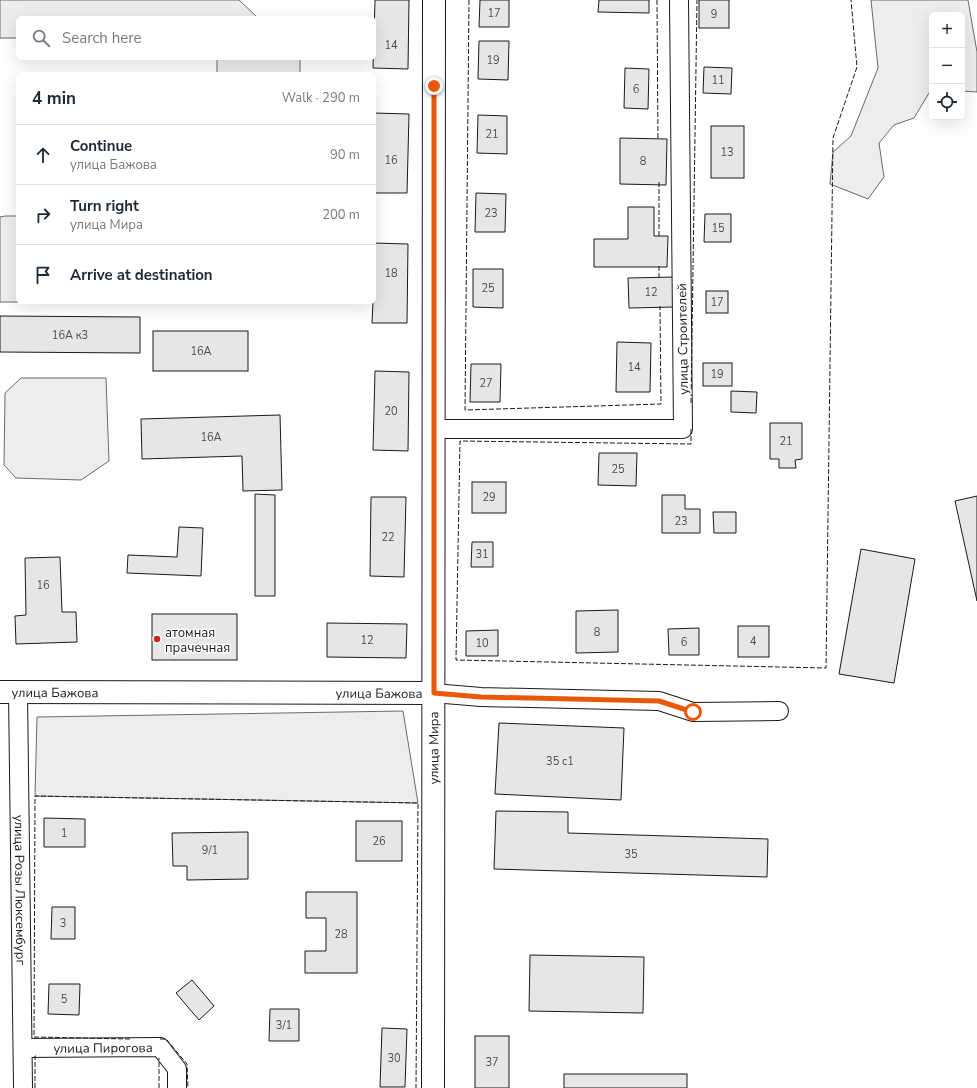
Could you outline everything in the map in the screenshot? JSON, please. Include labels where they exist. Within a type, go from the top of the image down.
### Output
[{"type":"street","name":"улица Мира","points":[[433,1088],[434,0]]},
{"type":"street","name":"улица Строителей","points":[[434,429],[683,430],[678,0]]},
{"type":"street","name":"улица Бажова","points":[[9,692],[434,693],[481,697],[659,701],[693,712],[779,711]]},
{"type":"street","name":"улица Розы Люксембург","points":[[9,692],[23,1048],[23,1088]]},
{"type":"street","name":"улица Пирогова","points":[[23,1048],[160,1047],[177,1070],[177,1088]]},
{"type":"shaded area","points":[[0,0],[239,0],[256,16],[16,16],[16,38],[0,38]]},
{"type":"shaded area","points":[[871,0],[968,0],[977,52],[977,92],[965,91],[965,12],[929,12],[929,93],[914,118],[894,125],[879,143],[884,177],[868,199],[830,184],[833,152],[851,136],[878,68]]},
{"type":"shaded area","points":[[217,60],[300,60],[300,72],[217,72]]},
{"type":"shaded area","points":[[16,216],[16,302],[0,302],[0,217]]},
{"type":"shaded area","points":[[21,378],[106,378],[109,461],[81,480],[16,478],[4,465],[5,393]]},
{"type":"shaded area","points":[[403,711],[418,803],[35,796],[37,717]]},
{"type":"building","points":[[375,0],[409,0],[408,69],[373,68],[373,60],[376,60],[376,16],[375,16]]},
{"type":"building","points":[[480,0],[509,0],[509,27],[479,27]]},
{"type":"building","points":[[599,0],[649,0],[649,13],[598,12]]},
{"type":"building","points":[[699,0],[729,0],[729,28],[699,28]]},
{"type":"building","points":[[479,41],[509,41],[508,80],[478,79]]},
{"type":"building","points":[[704,67],[732,68],[731,94],[703,93]]},
{"type":"building","points":[[625,68],[649,69],[648,109],[624,108]]},
{"type":"building","points":[[376,113],[409,114],[407,193],[376,193]]},
{"type":"building","points":[[478,115],[507,116],[507,154],[477,153]]},
{"type":"building","points":[[711,126],[744,126],[744,178],[711,178]]},
{"type":"building","points":[[620,138],[667,139],[666,185],[620,184]]},
{"type":"building","points":[[476,193],[506,194],[505,232],[475,232]]},
{"type":"building","points":[[628,207],[654,207],[654,236],[668,236],[667,267],[594,267],[594,239],[628,239]]},
{"type":"building","points":[[705,214],[731,214],[731,242],[704,242]]},
{"type":"building","points":[[376,243],[408,244],[407,323],[372,323],[373,304],[376,304]]},
{"type":"building","points":[[473,269],[503,269],[503,308],[473,307]]},
{"type":"building","points":[[674,277],[675,307],[629,308],[628,278]]},
{"type":"building","points":[[706,291],[728,291],[728,313],[706,313]]},
{"type":"building","points":[[0,316],[140,317],[140,353],[0,352]]},
{"type":"building","points":[[153,331],[248,331],[248,371],[153,371]]},
{"type":"building","points":[[617,342],[651,343],[650,392],[616,392]]},
{"type":"building","points":[[703,363],[732,363],[732,386],[703,386]]},
{"type":"building","points":[[471,364],[501,364],[500,402],[470,402]]},
{"type":"building","points":[[375,371],[409,372],[408,451],[373,450]]},
{"type":"building","points":[[731,391],[757,392],[756,413],[731,412]]},
{"type":"building","points":[[280,415],[282,490],[243,491],[242,456],[142,459],[141,419]]},
{"type":"building","points":[[770,423],[802,423],[802,459],[795,460],[796,468],[779,468],[779,459],[770,459]]},
{"type":"building","points":[[599,453],[637,453],[636,486],[598,485]]},
{"type":"building","points":[[472,482],[506,482],[506,513],[472,513]]},
{"type":"building","points":[[255,494],[275,495],[275,596],[255,596]]},
{"type":"building","points":[[662,495],[685,495],[685,509],[700,509],[700,533],[662,533]]},
{"type":"building","points":[[977,496],[977,601],[955,501]]},
{"type":"building","points":[[371,497],[406,497],[404,577],[370,576]]},
{"type":"building","points":[[713,512],[736,512],[736,533],[714,533]]},
{"type":"building","points":[[179,527],[203,528],[201,576],[127,573],[128,555],[177,557]]},
{"type":"building","points":[[472,542],[493,542],[493,567],[471,567]]},
{"type":"building","points":[[861,549],[915,559],[894,683],[839,674]]},
{"type":"building","points":[[60,557],[62,612],[76,612],[77,642],[16,644],[15,616],[26,615],[25,558]]},
{"type":"building","points":[[618,610],[618,652],[576,653],[576,611]]},
{"type":"building","points":[[152,614],[237,614],[237,660],[152,660]]},
{"type":"building","points":[[327,623],[407,624],[406,658],[327,657]]},
{"type":"building","points":[[738,626],[769,626],[769,657],[738,657]]},
{"type":"building","points":[[699,628],[699,655],[669,655],[668,629]]},
{"type":"building","points":[[498,630],[498,656],[466,656],[466,631]]},
{"type":"building","points":[[499,723],[624,728],[621,800],[495,794]]},
{"type":"building","points":[[496,811],[568,812],[568,833],[768,839],[767,877],[494,869]]},
{"type":"building","points":[[44,818],[85,819],[85,847],[44,847]]},
{"type":"building","points":[[356,821],[402,821],[402,861],[356,861]]},
{"type":"building","points":[[248,832],[248,879],[187,880],[187,866],[173,866],[172,833]]},
{"type":"building","points":[[306,892],[357,892],[357,973],[305,973],[305,951],[326,951],[326,918],[306,918]]},
{"type":"building","points":[[52,907],[75,907],[75,939],[51,939]]},
{"type":"building","points":[[530,955],[644,957],[643,1013],[529,1011]]},
{"type":"building","points":[[192,980],[214,1006],[199,1020],[176,993]]},
{"type":"building","points":[[49,984],[80,984],[79,1015],[48,1014]]},
{"type":"building","points":[[270,1009],[299,1009],[299,1041],[269,1041]]},
{"type":"building","points":[[382,1028],[407,1029],[405,1087],[380,1087]]},
{"type":"building","points":[[475,1036],[509,1036],[509,1088],[475,1088]]},
{"type":"building","points":[[564,1074],[687,1074],[687,1088],[564,1088]]},
{"type":"fence","points":[[469,0],[465,410],[661,404],[660,306]]},
{"type":"fence","points":[[657,0],[658,140]]},
{"type":"fence","points":[[691,403],[697,0]]},
{"type":"fence","points":[[691,429],[691,444],[460,441],[456,660],[826,668],[833,138],[857,67],[851,0]]},
{"type":"fence","points":[[659,182],[659,238]]},
{"type":"fence","points":[[659,266],[659,280]]},
{"type":"fence","points":[[130,1039],[34,1037],[35,796],[418,803],[416,1088]]},
{"type":"fence","points":[[160,1039],[166,1039],[187,1064],[188,1088]]},
{"type":"fence","points":[[35,1088],[35,1056],[37,1056]]},
{"type":"fence","points":[[159,1058],[159,1088]]},
{"type":"place","name":"атомная прачечная","points":[[157,639]]},
{"type":"route","points":[[434,86],[434,693],[481,697],[659,701],[693,712]]}]
